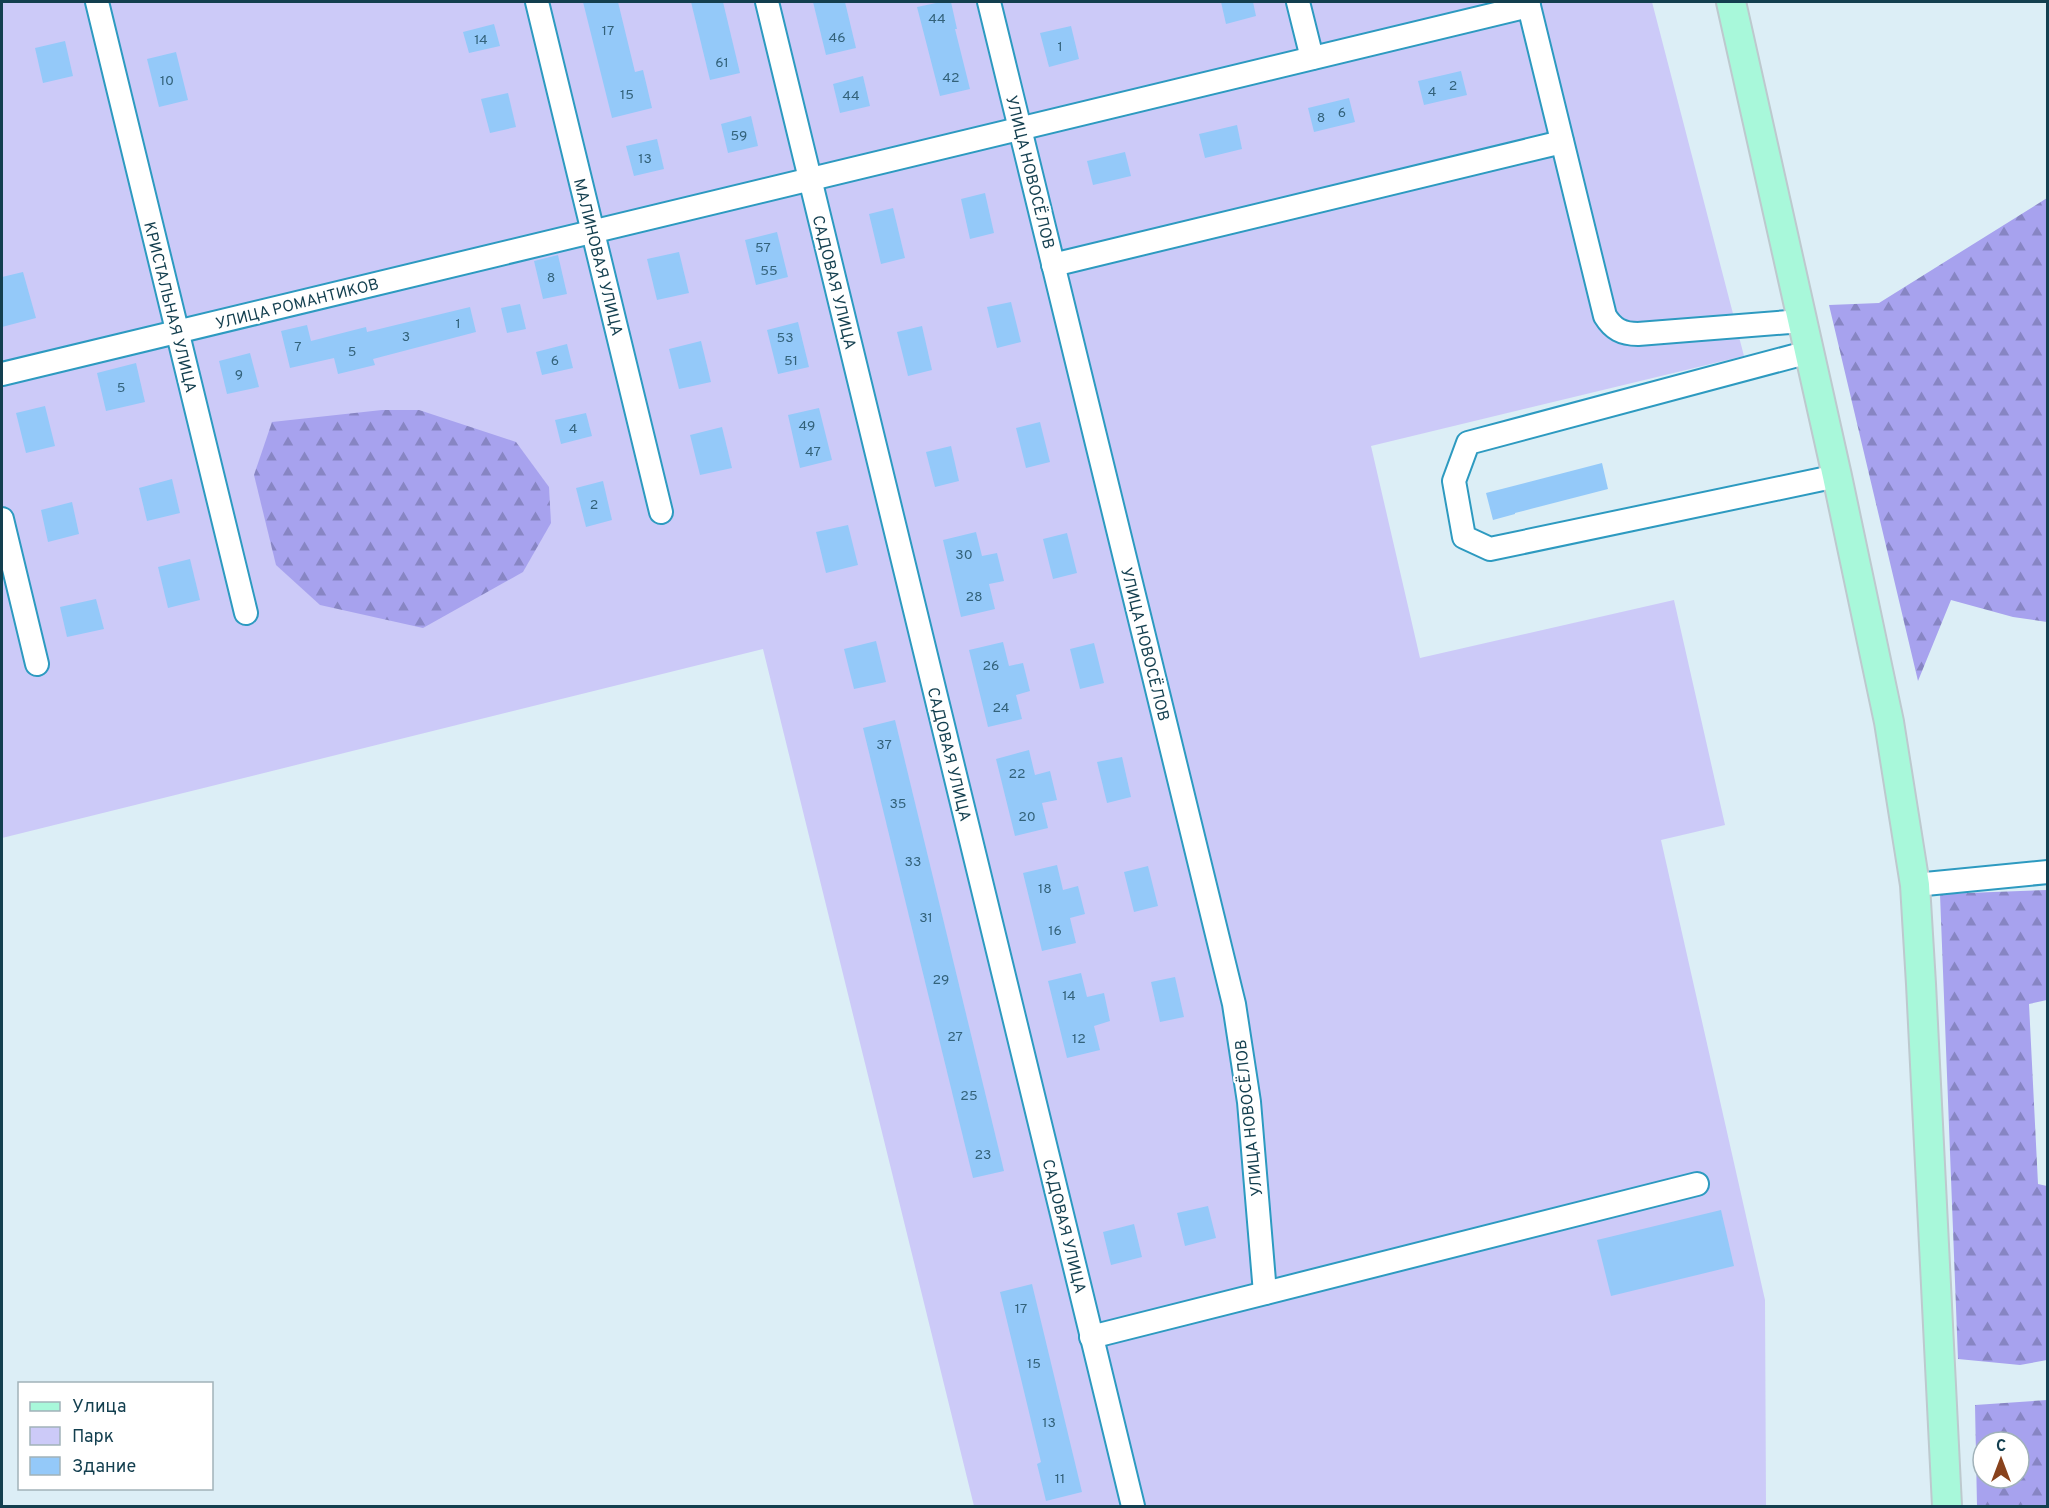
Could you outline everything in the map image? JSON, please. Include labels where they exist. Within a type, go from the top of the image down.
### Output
[{"type":"main road","points":[[1731,2],[1837,476],[1889,722],[1914,885],[1947,1506]]},
{"type":"street","name":"КРИСТАЛЬНАЯ УЛИЦА","points":[[97,2],[246,613]]},
{"type":"street","name":"МАЛИНОВАЯ УЛИЦА","points":[[537,2],[661,512]]},
{"type":"street","name":"САДОВАЯ УЛИЦА","points":[[767,2],[1133,1506]]},
{"type":"street","name":"УЛИЦА НОВОСЁЛОВ","points":[[989,2],[1234,1004],[1249,1102],[1265,1293]]},
{"type":"street","points":[[1298,2],[1312,58]]},
{"type":"street","name":"УЛИЦА РОМАНТИКОВ","points":[[2,374],[1528,4]]},
{"type":"street","points":[[1528,4],[1605,316],[1610,324],[1618,331],[1638,334],[1802,321]]},
{"type":"street","points":[[1053,265],[1562,142]]},
{"type":"street","points":[[1809,352],[1468,443],[1454,481],[1464,537],[1490,549],[1837,476]]},
{"type":"street","points":[[2,519],[37,664]]},
{"type":"street","points":[[1914,885],[2048,872]]},
{"type":"street","points":[[1091,1337],[1697,1184]]},
{"type":"green space","points":[[2,2],[1652,2],[1744,356],[1371,446],[1420,658],[1674,600],[1725,825],[1661,840],[1765,1300],[1766,1506],[974,1506],[763,649],[2,838]]},
{"type":"green space","points":[[2047,198],[2047,622],[2013,617],[1951,600],[1918,681],[1829,305],[1879,303]]},
{"type":"green space","points":[[382,410],[419,410],[516,442],[549,487],[551,523],[523,572],[423,628],[320,605],[276,565],[254,475],[272,422]]},
{"type":"green space","points":[[2047,890],[2047,1000],[2029,1004],[2038,1184],[2047,1186],[2047,1360],[2020,1365],[1958,1359],[1940,894]]},
{"type":"green space","points":[[2047,1400],[2047,1506],[1977,1506],[1977,1490],[2031,1490],[2031,1430],[1975,1430],[1975,1405]]},
{"type":"building","points":[[583,2],[618,2],[635,72],[643,70],[652,108],[612,118]]},
{"type":"building","points":[[691,2],[723,2],[740,73],[710,80]]},
{"type":"building","points":[[813,2],[845,2],[856,48],[826,55]]},
{"type":"building","points":[[951,2],[957,29],[955,29],[970,89],[940,96],[917,7]]},
{"type":"building","points":[[1221,2],[1253,2],[1256,16],[1226,24]]},
{"type":"building","points":[[494,24],[500,46],[469,53],[463,32]]},
{"type":"building","points":[[1071,26],[1079,59],[1049,67],[1040,33]]},
{"type":"building","points":[[65,41],[73,76],[43,83],[35,48]]},
{"type":"building","points":[[176,52],[188,100],[159,107],[147,59]]},
{"type":"building","points":[[1461,71],[1467,95],[1424,105],[1418,81]]},
{"type":"building","points":[[863,76],[870,106],[840,113],[833,84]]},
{"type":"building","points":[[508,93],[516,127],[490,133],[481,99]]},
{"type":"building","points":[[1349,98],[1355,122],[1314,132],[1308,108]]},
{"type":"building","points":[[751,116],[758,146],[728,153],[721,124]]},
{"type":"building","points":[[1237,125],[1242,149],[1205,158],[1199,134]]},
{"type":"building","points":[[657,139],[664,169],[634,176],[626,146]]},
{"type":"building","points":[[1125,152],[1131,176],[1093,185],[1087,161]]},
{"type":"building","points":[[985,193],[994,233],[970,239],[961,199]]},
{"type":"building","points":[[893,208],[905,258],[881,264],[869,214]]},
{"type":"building","points":[[777,232],[788,277],[756,285],[745,240]]},
{"type":"building","points":[[679,252],[689,293],[657,300],[647,259]]},
{"type":"building","points":[[558,255],[567,294],[543,299],[534,261]]},
{"type":"building","points":[[23,272],[36,318],[2,327],[2,277]]},
{"type":"building","points":[[1011,302],[1021,342],[997,348],[987,307]]},
{"type":"building","points":[[520,304],[526,329],[507,333],[501,308]]},
{"type":"building","points":[[470,307],[476,332],[373,359],[375,365],[338,374],[334,358],[290,368],[281,331],[307,325],[311,341],[366,327],[367,332]]},
{"type":"building","points":[[798,322],[809,367],[778,374],[767,330]]},
{"type":"building","points":[[922,326],[932,370],[908,376],[897,332]]},
{"type":"building","points":[[701,341],[711,382],[679,389],[669,349]]},
{"type":"building","points":[[567,344],[573,368],[542,375],[536,352]]},
{"type":"building","points":[[250,353],[259,387],[227,394],[219,361]]},
{"type":"building","points":[[136,363],[145,402],[106,411],[97,373]]},
{"type":"building","points":[[45,406],[55,446],[26,453],[16,413]]},
{"type":"building","points":[[819,408],[832,460],[800,468],[788,415]]},
{"type":"building","points":[[586,413],[592,436],[561,444],[555,420]]},
{"type":"building","points":[[1040,422],[1050,462],[1026,468],[1016,428]]},
{"type":"building","points":[[722,427],[732,468],[700,475],[690,435]]},
{"type":"building","points":[[951,446],[959,481],[935,487],[926,452]]},
{"type":"building","points":[[1602,463],[1608,489],[1493,520],[1486,493]]},
{"type":"building","points":[[172,479],[180,513],[147,521],[139,488]]},
{"type":"building","points":[[603,481],[612,520],[586,527],[576,488]]},
{"type":"building","points":[[72,502],[79,534],[48,542],[41,510]]},
{"type":"building","points":[[848,525],[858,565],[826,573],[816,532]]},
{"type":"building","points":[[976,532],[982,556],[997,553],[1004,581],[989,584],[995,609],[961,617],[943,540]]},
{"type":"building","points":[[1067,533],[1077,573],[1053,579],[1043,539]]},
{"type":"building","points":[[190,559],[200,600],[168,608],[158,567]]},
{"type":"building","points":[[96,599],[104,629],[67,637],[60,607]]},
{"type":"building","points":[[876,641],[886,682],[854,689],[844,649]]},
{"type":"building","points":[[1003,642],[1009,666],[1023,663],[1030,691],[1016,695],[1022,719],[988,727],[969,650]]},
{"type":"building","points":[[1094,643],[1104,683],[1080,689],[1070,649]]},
{"type":"building","points":[[895,720],[1004,1171],[973,1178],[863,728]]},
{"type":"building","points":[[1029,750],[1035,775],[1050,771],[1057,800],[1042,803],[1048,828],[1015,836],[996,759]]},
{"type":"building","points":[[1122,757],[1131,797],[1107,803],[1097,762]]},
{"type":"building","points":[[1057,865],[1063,890],[1078,886],[1085,914],[1070,918],[1076,943],[1042,951],[1023,873]]},
{"type":"building","points":[[1148,866],[1158,906],[1134,912],[1124,872]]},
{"type":"building","points":[[1081,973],[1087,997],[1104,993],[1110,1021],[1094,1026],[1100,1050],[1067,1058],[1048,981]]},
{"type":"building","points":[[1175,977],[1184,1017],[1160,1022],[1151,982]]},
{"type":"building","points":[[1208,1206],[1216,1238],[1185,1246],[1177,1213]]},
{"type":"building","points":[[1721,1210],[1734,1266],[1611,1296],[1597,1240]]},
{"type":"building","points":[[1134,1224],[1142,1257],[1111,1265],[1103,1232]]},
{"type":"building","points":[[1032,1284],[1082,1492],[1046,1501],[1037,1464],[1041,1462],[1000,1292]]}]
